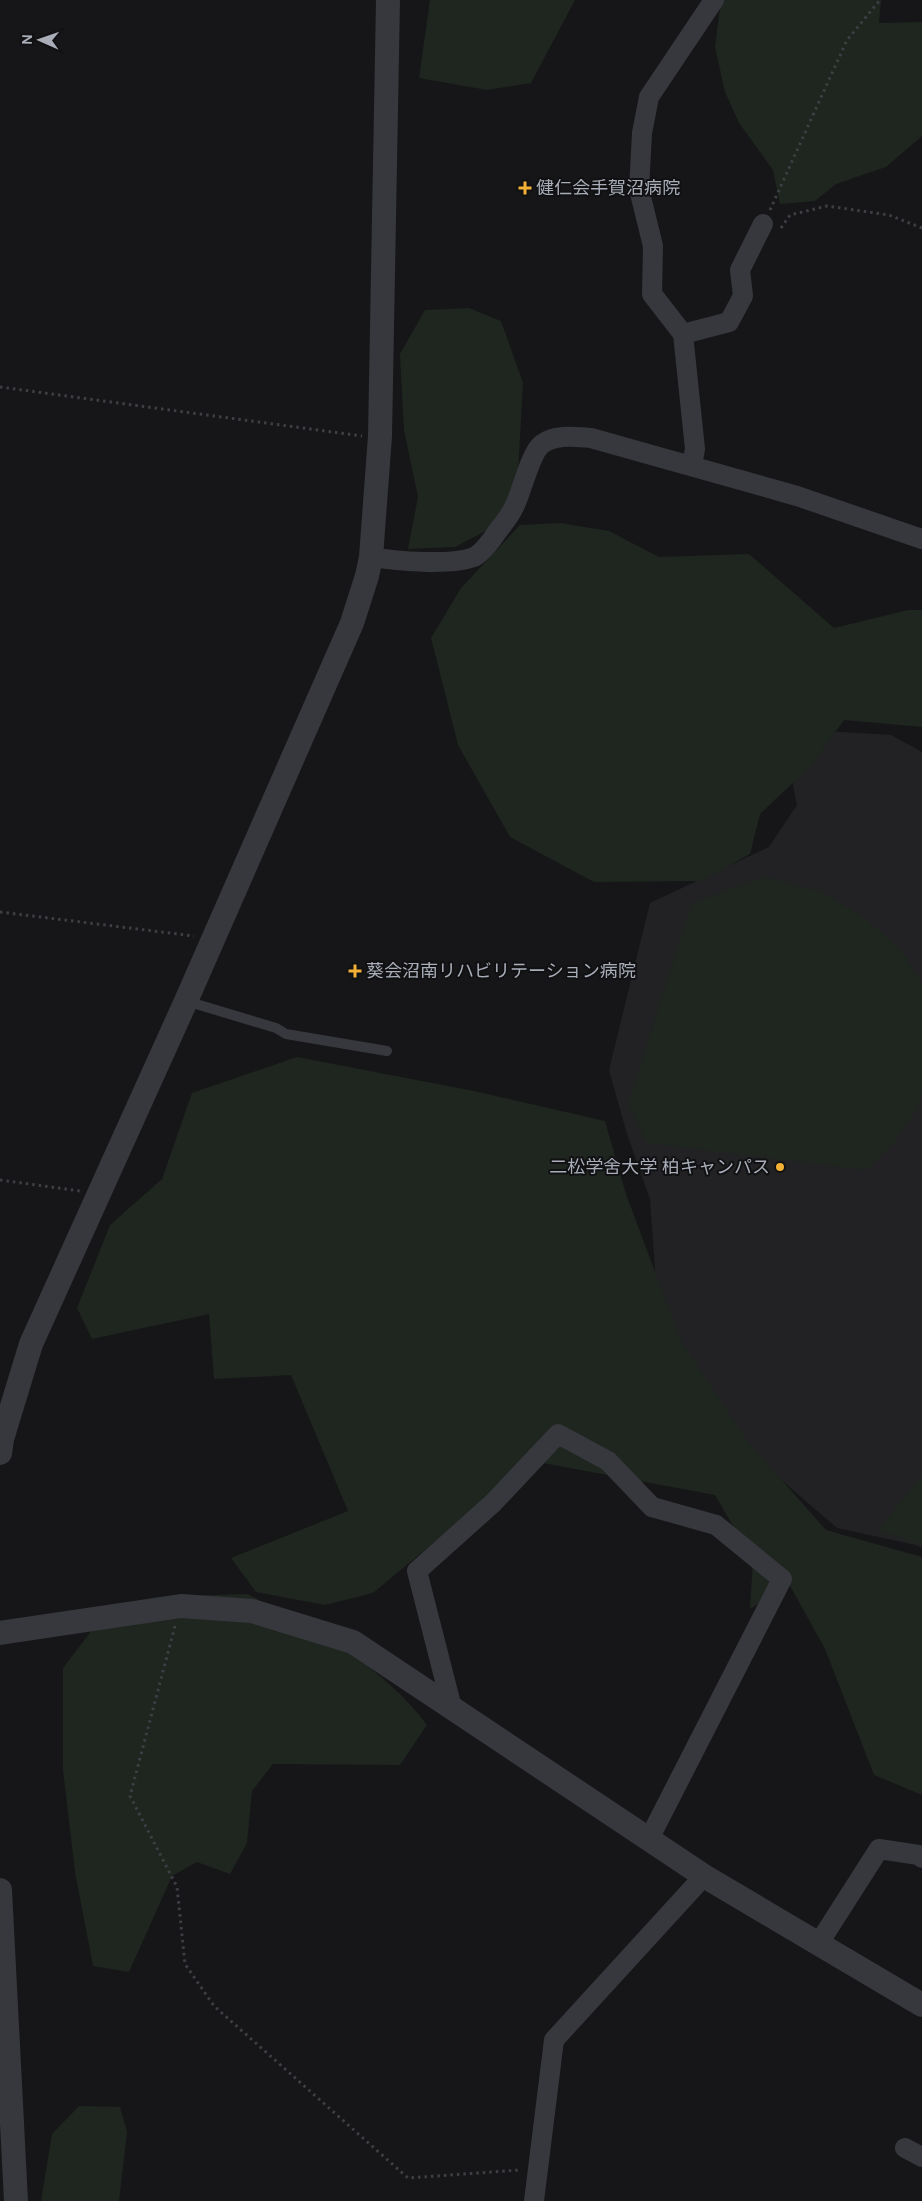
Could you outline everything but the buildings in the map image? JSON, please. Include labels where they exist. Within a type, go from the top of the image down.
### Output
[{"type":"street","points":[[0,1453],[2,1439],[31,1344],[186,1002],[212,938],[352,623],[367,576],[371,557],[380,436],[388,0]]},
{"type":"street","points":[[692,465],[695,448],[683,334],[652,294],[653,246],[639,189],[642,133],[649,97],[714,0]]},
{"type":"street","points":[[683,334],[730,322],[743,296],[740,270],[771,228]]},
{"type":"street","points":[[371,557],[403,562],[448,561],[475,557],[493,539],[514,507],[530,464],[541,444],[560,437],[590,438],[692,465],[797,496],[922,539]]},
{"type":"street","points":[[452,1708],[417,1571],[493,1503],[558,1434],[608,1460],[652,1507],[716,1525],[782,1579],[649,1839]]},
{"type":"street","points":[[0,1633],[181,1606],[252,1611],[353,1642],[704,1876],[922,2005]]},
{"type":"street","points":[[819,1944],[880,1849],[919,1855],[922,1858]]},
{"type":"street","points":[[534,2201],[554,2040],[704,1876]]},
{"type":"street","points":[[0,1890],[16,2201]]},
{"type":"lane","points":[[186,1002],[276,1028],[286,1034],[388,1051]]},
{"type":"path","points":[[771,228],[847,40],[880,0]]},
{"type":"path","points":[[771,228],[790,215],[827,206],[889,215],[922,228]]},
{"type":"path","points":[[0,387],[361,436],[380,436]]},
{"type":"path","points":[[0,912],[212,938]]},
{"type":"path","points":[[0,1180],[98,1193]]},
{"type":"path","points":[[181,1606],[130,1796],[177,1887],[185,1964],[214,2006],[408,2178],[538,2169]]},
{"type":"shaded area","points":[[430,0],[575,0],[531,83],[487,90],[419,78]]},
{"type":"shaded area","points":[[721,0],[881,0],[879,23],[922,22],[922,136],[886,167],[836,184],[815,201],[780,204],[773,170],[739,123],[725,92],[715,47]]},
{"type":"shaded area","points":[[469,308],[501,321],[523,383],[518,474],[499,524],[455,547],[408,549],[418,497],[404,430],[400,354],[425,310]]},
{"type":"shaded area","points":[[560,523],[609,531],[659,557],[749,554],[834,628],[908,610],[922,610],[922,727],[844,720],[811,766],[760,814],[750,854],[702,881],[594,882],[510,837],[458,745],[431,638],[461,588],[520,525]]},
{"type":"shaded area","name":"二松学舍大学 柏キャンパス","points":[[793,729],[891,735],[922,752],[922,1548],[916,1545],[837,1528],[727,1433],[659,1325],[650,1199],[627,1134],[609,1070],[650,903],[769,847],[797,805],[784,741]]},
{"type":"shaded area","points":[[765,877],[822,892],[866,919],[902,951],[922,983],[922,1092],[916,1110],[896,1140],[866,1170],[647,1143],[628,1104],[692,903]]},
{"type":"shaded area","points":[[297,1057],[474,1091],[605,1121],[626,1194],[680,1339],[749,1443],[826,1530],[922,1557],[922,1795],[874,1775],[825,1649],[789,1584],[750,1609],[753,1560],[715,1495],[532,1461],[373,1593],[325,1605],[256,1592],[231,1558],[348,1511],[291,1375],[214,1379],[209,1314],[92,1339],[77,1308],[110,1225],[162,1179],[192,1093]]},
{"type":"shaded area","points":[[922,1475],[922,1545],[878,1530]]},
{"type":"shaded area","points":[[248,1594],[321,1635],[368,1666],[409,1703],[427,1725],[400,1765],[273,1764],[252,1791],[247,1843],[230,1874],[197,1862],[172,1876],[129,1972],[93,1966],[75,1872],[63,1770],[63,1668],[95,1626],[156,1597]]},
{"type":"shaded area","points":[[79,2106],[120,2107],[127,2132],[119,2201],[41,2201],[52,2134]]},
{"type":"place","name":"健仁会手賀沼病院","points":[[525,188]]},
{"type":"place","name":"葵会沼南リハビリテーション病院","points":[[355,971]]},
{"type":"place","name":"二松学舍大学 柏キャンパス","points":[[780,1167]]}]
